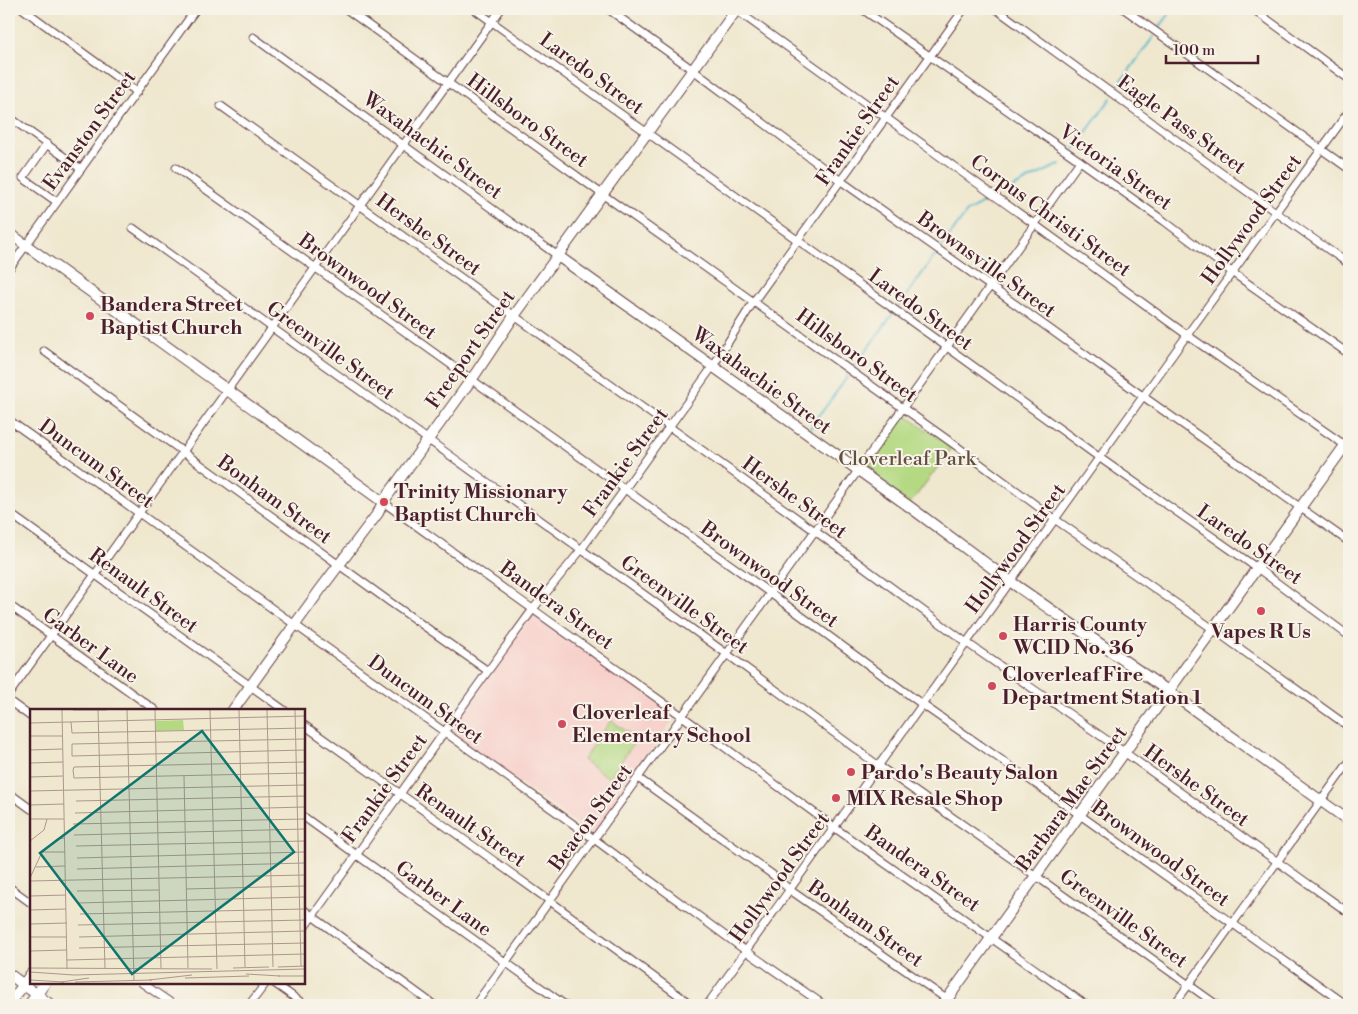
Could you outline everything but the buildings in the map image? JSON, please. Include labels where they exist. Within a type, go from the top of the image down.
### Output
[{"type":"street","points":[[23,9],[137,92]]},
{"type":"street","name":"Hillsboro Street","points":[[346,9],[903,408],[1056,520],[1213,629],[1349,727]]},
{"type":"street","name":"Laredo Street","points":[[474,9],[1100,458],[1257,568],[1349,636]]},
{"type":"street","points":[[9,694],[501,9]]},
{"type":"street","name":"Brownsville Street","points":[[608,9],[841,180],[1349,542]]},
{"type":"street","name":"Freeport Street","points":[[234,709],[338,564],[378,513],[383,502],[471,380],[514,316],[736,9]]},
{"type":"street","name":"Corpus Christi Street","points":[[736,9],[1187,335],[1348,445]]},
{"type":"street","name":"Victoria Street","points":[[862,9],[1164,220],[1233,273],[1349,354]]},
{"type":"street","name":"Frankie Street","points":[[305,926],[488,671],[581,550],[670,427],[713,366],[754,301],[964,9]]},
{"type":"street","name":"Eagle Pass Street","points":[[996,9],[1349,264]]},
{"type":"street","points":[[1124,9],[1349,170]]},
{"type":"street","points":[[1253,9],[1349,79]]},
{"type":"street","name":"Evanston Street","points":[[9,269],[137,92],[192,10]]},
{"type":"street","name":"Waxahachie Street","points":[[253,37],[858,470],[1011,582],[1349,821]]},
{"type":"street","name":"Hershe Street","points":[[221,106],[815,531],[967,643],[1124,752],[1349,913]]},
{"type":"street","name":"Hollywood Street","points":[[707,1005],[1349,110]]},
{"type":"street","points":[[9,117],[81,169]]},
{"type":"street","points":[[47,144],[23,178],[57,202]]},
{"type":"street","name":"Beacon Street","points":[[475,1005],[1080,161]]},
{"type":"street","name":"Brownwood Street","points":[[176,168],[770,593],[923,705],[1080,814],[1347,1005]]},
{"type":"street","name":"Greenville Street","points":[[133,228],[727,654],[879,766],[1217,1005]]},
{"type":"street","name":"Bandera Street","points":[[9,233],[682,716],[834,828],[1086,1005]]},
{"type":"street","name":"Bonham Street","points":[[44,351],[488,671]]},
{"type":"street","name":"Duncum Street","points":[[9,420],[594,839],[746,951],[824,1005]]},
{"type":"street","name":"Barbara Mae Street","points":[[948,1003],[1124,752],[1300,507],[1348,445]]},
{"type":"street","name":"Renault Street","points":[[9,513],[283,709]]},
{"type":"street","name":"Garber Lane","points":[[9,605],[154,709]]},
{"type":"street","points":[[9,701],[30,716]]},
{"type":"street","name":"Renault Street","points":[[305,726],[692,1005]]},
{"type":"street","points":[[1174,1005],[1349,762]]},
{"type":"street","name":"Bonham Street","points":[[638,778],[948,1003]]},
{"type":"street","points":[[9,793],[30,808]]},
{"type":"street","name":"Garber Lane","points":[[305,818],[565,1005]]},
{"type":"street","points":[[9,887],[30,902]]},
{"type":"street","points":[[305,911],[434,1005]]},
{"type":"street","points":[[9,974],[51,1005]]},
{"type":"street","points":[[9,1005],[30,975]]},
{"type":"street","points":[[29,1005],[45,984]]},
{"type":"street","points":[[143,984],[174,1005]]},
{"type":"street","points":[[249,1005],[265,984]]},
{"type":"street","points":[[275,984],[305,1005]]},
{"type":"shaded area","name":"Cloverleaf Elementary School","points":[[533,614],[676,716],[592,835],[447,731]]},
{"type":"green space","name":"Cloverleaf Park","points":[[900,414],[904,414],[952,448],[910,504],[862,468]]},
{"type":"green space","points":[[611,720],[637,739],[609,778],[583,760]]},
{"type":"waterway","points":[[1159,28],[1173,9]]},
{"type":"waterway","points":[[1115,90],[1154,36]]},
{"type":"waterway","points":[[1074,149],[1111,98]]},
{"type":"waterway","points":[[1008,190],[1060,164]]},
{"type":"waterway","points":[[942,246],[967,212],[983,203]]},
{"type":"waterway","points":[[899,306],[936,254]]},
{"type":"waterway","points":[[854,367],[892,315]]},
{"type":"waterway","points":[[808,431],[848,376]]},
{"type":"place","name":"Bandera Street Baptist Church","points":[[90,316]]},
{"type":"place","name":"Trinity Missionary Baptist Church","points":[[384,502]]},
{"type":"place","name":"Vapes R Us","points":[[1261,611]]},
{"type":"place","name":"Harris County WCID No. 36","points":[[1003,636]]},
{"type":"place","name":"Cloverleaf Fire Department Station 1","points":[[992,686]]},
{"type":"place","name":"Cloverleaf Elementary School","points":[[562,724]]},
{"type":"place","name":"Pardo's Beauty Salon","points":[[851,772]]},
{"type":"place","name":"MIX Resale Shop","points":[[836,798]]}]
